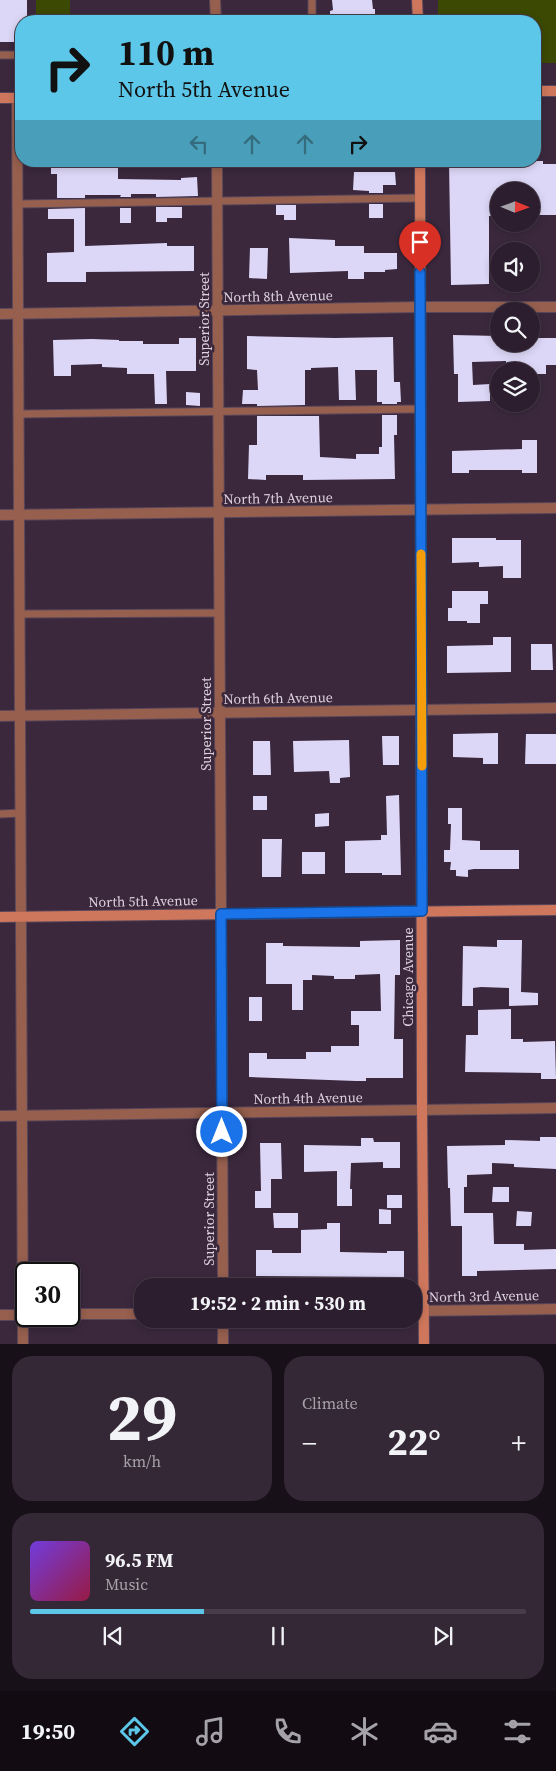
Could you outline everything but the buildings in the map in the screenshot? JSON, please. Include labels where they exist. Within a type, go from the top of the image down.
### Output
[{"type":"main road","points":[[417,0],[418,15]]},
{"type":"main road","points":[[541,91],[556,91]]},
{"type":"main road","points":[[0,98],[15,98]]},
{"type":"main road","name":"Chicago Avenue","points":[[420,167],[424,1344]]},
{"type":"main road","name":"North 5th Avenue","points":[[0,917],[556,910]]},
{"type":"street","points":[[215,0],[216,15]]},
{"type":"street","points":[[18,167],[20,813],[24,1262]]},
{"type":"street","name":"Superior Street","points":[[217,167],[223,1278]]},
{"type":"street","name":"North 8th Avenue","points":[[0,314],[420,307],[556,308]]},
{"type":"street","name":"North 7th Avenue","points":[[0,515],[556,508]]},
{"type":"street","name":"North 6th Avenue","points":[[0,716],[556,708]]},
{"type":"street","name":"North 4th Avenue","points":[[0,1116],[556,1108]]},
{"type":"street","name":"North 3rd Avenue","points":[[424,1310],[556,1309]]},
{"type":"street","points":[[80,1314],[134,1314]]},
{"type":"street","points":[[0,1315],[15,1315]]},
{"type":"street","points":[[23,1344],[24,1327]]},
{"type":"street","points":[[223,1328],[223,1344]]},
{"type":"lane","points":[[312,0],[312,15]]},
{"type":"lane","points":[[0,55],[15,55]]},
{"type":"lane","points":[[18,204],[420,198]]},
{"type":"lane","points":[[19,414],[218,410],[420,409]]},
{"type":"lane","points":[[20,614],[219,614]]},
{"type":"lane","points":[[0,814],[20,813]]},
{"type":"green space","points":[[36,0],[70,0],[70,15],[36,15]]},
{"type":"green space","points":[[438,0],[556,0],[556,63],[541,63],[541,15],[438,15]]},
{"type":"slow traffic","points":[[421,554],[422,766]]},
{"type":"route","points":[[222,1132],[221,914],[422,911],[420,272]]}]
